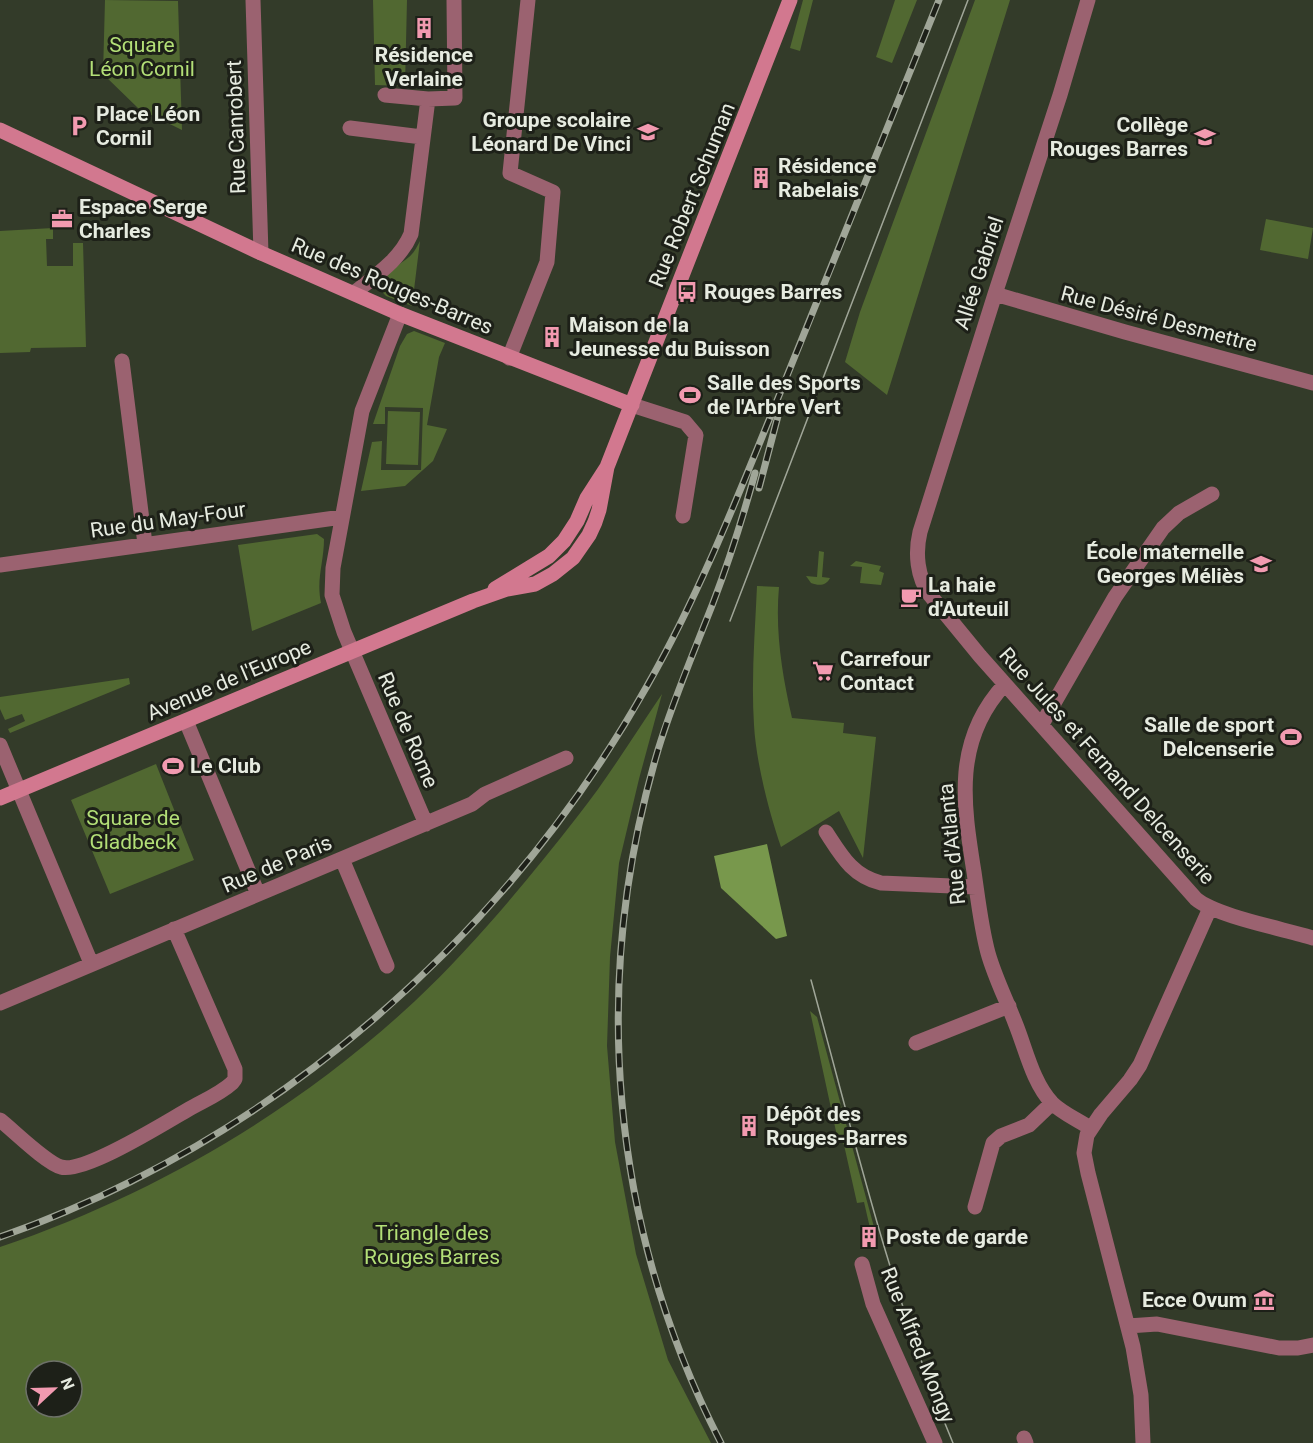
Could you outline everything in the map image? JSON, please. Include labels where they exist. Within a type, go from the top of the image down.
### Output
[{"type":"street","name":"Rue Canrobert","points":[[253,0],[261,253]]},
{"type":"street","points":[[385,94],[428,99],[454,98],[454,0]]},
{"type":"street","points":[[509,358],[547,262],[553,192],[510,173],[528,0]]},
{"type":"street","name":"Rue Robert Schuman","points":[[632,405],[790,0]]},
{"type":"street","name":"Allée Gabriel","points":[[918,560],[920,532],[994,294],[1060,95],[1088,0]]},
{"type":"street","points":[[354,293],[396,257],[409,240],[418,187],[428,99]]},
{"type":"street","points":[[350,128],[422,137]]},
{"type":"street","name":"Rue des Rouges-Barres","points":[[0,130],[261,253],[400,314],[632,405],[685,422],[696,435],[683,516]]},
{"type":"street","name":"Rue Désiré Desmettre","points":[[994,294],[1313,383]]},
{"type":"street","name":"Rue de Rome","points":[[400,314],[362,411],[333,568],[332,595],[352,652],[426,824]]},
{"type":"street","points":[[122,361],[145,544]]},
{"type":"street","name":"Avenue de l'Europe","points":[[0,798],[473,601],[540,562],[570,533],[587,498],[607,468],[632,405]]},
{"type":"street","points":[[1042,724],[1115,597],[1162,528],[1179,513],[1212,494]]},
{"type":"street","name":"Rue du May-Four","points":[[0,565],[342,517]]},
{"type":"street","name":"Rue Jules et Fernand Delcenserie","points":[[918,560],[921,579],[930,595],[1005,684],[1196,899],[1209,908],[1313,938]]},
{"type":"street","name":"Rue d'Atlanta","points":[[1005,684],[982,713],[975,729],[966,768],[966,820],[988,953],[1038,1080],[1052,1103],[1090,1128]]},
{"type":"street","points":[[186,721],[258,894]]},
{"type":"street","points":[[0,745],[92,963]]},
{"type":"street","name":"Rue de Paris","points":[[0,1003],[426,824],[472,804],[485,794],[566,758]]},
{"type":"street","points":[[826,832],[848,864],[867,879],[881,883],[976,887]]},
{"type":"street","points":[[342,859],[387,966]]},
{"type":"street","points":[[1143,1443],[1140,1389],[1128,1326],[1085,1163],[1085,1144],[1090,1128],[1140,1065],[1209,908]]},
{"type":"street","points":[[0,1119],[49,1160],[62,1167],[75,1167],[95,1160],[144,1135],[229,1086],[235,1079],[235,1069],[174,929]]},
{"type":"street","points":[[916,1044],[1009,1006]]},
{"type":"street","points":[[975,1207],[993,1143],[1001,1136],[1029,1125],[1052,1103]]},
{"type":"street","name":"Rue Alfred Mongy","points":[[862,1264],[873,1304],[935,1443]]},
{"type":"street","points":[[1128,1326],[1156,1324],[1279,1348],[1313,1345]]},
{"type":"green space","name":"Square Léon Cornil","points":[[105,0],[178,1],[182,130],[139,109],[103,74]]},
{"type":"green space","points":[[373,0],[407,0],[405,86],[375,85]]},
{"type":"green space","points":[[803,0],[813,0],[800,51],[790,48]]},
{"type":"green space","points":[[895,0],[917,0],[892,63],[876,57]]},
{"type":"green space","points":[[975,0],[1010,0],[887,395],[845,362],[860,312]]},
{"type":"green space","points":[[1266,219],[1313,228],[1308,259],[1260,250]]},
{"type":"green space","points":[[53,228],[53,239],[46,239],[47,266],[73,266],[73,243],[83,243],[86,347],[31,348],[30,352],[0,353],[0,231]]},
{"type":"green space","points":[[420,241],[412,306],[386,296],[381,284],[387,274],[412,254]]},
{"type":"green space","points":[[414,331],[445,343],[439,357],[427,425],[447,429],[433,461],[405,486],[361,491],[372,442],[382,441],[381,470],[421,470],[423,408],[385,407],[385,424],[373,424],[400,346],[407,334]]},
{"type":"green space","points":[[388,411],[420,412],[418,465],[386,464]]},
{"type":"green space","points":[[317,534],[324,539],[319,586],[321,603],[252,631],[238,545]]},
{"type":"green space","points":[[819,551],[824,552],[822,577],[830,578],[826,583],[819,585],[811,583],[806,576],[817,577]]},
{"type":"green space","points":[[856,561],[881,566],[879,571],[884,573],[881,585],[860,583],[862,567],[850,566]]},
{"type":"green space","points":[[757,586],[779,587],[780,652],[792,718],[844,723],[843,733],[876,737],[863,858],[839,811],[781,847],[764,787],[755,739],[753,673]]},
{"type":"green space","points":[[129,678],[130,684],[10,733],[8,729],[25,721],[22,714],[5,720],[0,709],[0,697]]},
{"type":"green space","name":"Triangle des Rouges Barres","points":[[662,694],[619,863],[610,957],[607,1046],[615,1142],[636,1254],[668,1360],[711,1443],[0,1443],[0,1247],[57,1226],[167,1176],[272,1114],[321,1079],[369,1041],[437,980],[519,889],[610,772]]},
{"type":"green space","name":"Square de Gladbeck","points":[[156,764],[194,860],[110,894],[71,800]]},
{"type":"green space","points":[[810,1011],[817,1017],[874,1227],[870,1228],[864,1202],[857,1203],[844,1145],[837,1136]]},
{"type":"shaded area","points":[[767,844],[787,936],[776,939],[721,888],[714,856]]},
{"type":"tram line","points":[[730,621],[968,0]]},
{"type":"tram line","points":[[811,980],[874,1214],[910,1329],[953,1443]]},
{"type":"railway","points":[[0,1237],[100,1196],[196,1146],[287,1087],[373,1020],[452,946],[524,865],[590,778],[647,686],[684,616],[748,472],[939,0]]},
{"type":"railway","points":[[759,488],[779,412]]},
{"type":"railway","points":[[721,1443],[684,1361],[655,1276],[634,1190],[622,1103],[618,1015],[623,926],[636,838],[658,750],[677,694],[725,571],[755,473]]},
{"type":"place","name":"Résidence Verlaine","points":[[424,28]]},
{"type":"place","name":"Place Léon Cornil","points":[[79,126]]},
{"type":"place","name":"Groupe scolaire Léonard De Vinci","points":[[648,132]]},
{"type":"place","name":"Collège Rouges Barres","points":[[1205,137]]},
{"type":"place","name":"Résidence Rabelais","points":[[761,178]]},
{"type":"place","name":"Espace Serge Charles","points":[[62,219]]},
{"type":"place","name":"Rouges Barres","points":[[687,292]]},
{"type":"place","name":"Maison de la Jeunesse du Buisson","points":[[552,337]]},
{"type":"place","name":"Salle des Sports de l'Arbre Vert","points":[[690,395]]},
{"type":"place","name":"École maternelle Georges Méliès","points":[[1261,564]]},
{"type":"place","name":"La haie d'Auteuil","points":[[911,597]]},
{"type":"place","name":"Carrefour Contact","points":[[823,671]]},
{"type":"place","name":"Salle de sport Delcenserie","points":[[1291,737]]},
{"type":"place","name":"Le Club","points":[[173,766]]},
{"type":"place","name":"Dépôt des Rouges-Barres","points":[[749,1126]]},
{"type":"place","name":"Poste de garde","points":[[869,1237]]},
{"type":"place","name":"Ecce Ovum","points":[[1264,1300]]}]
